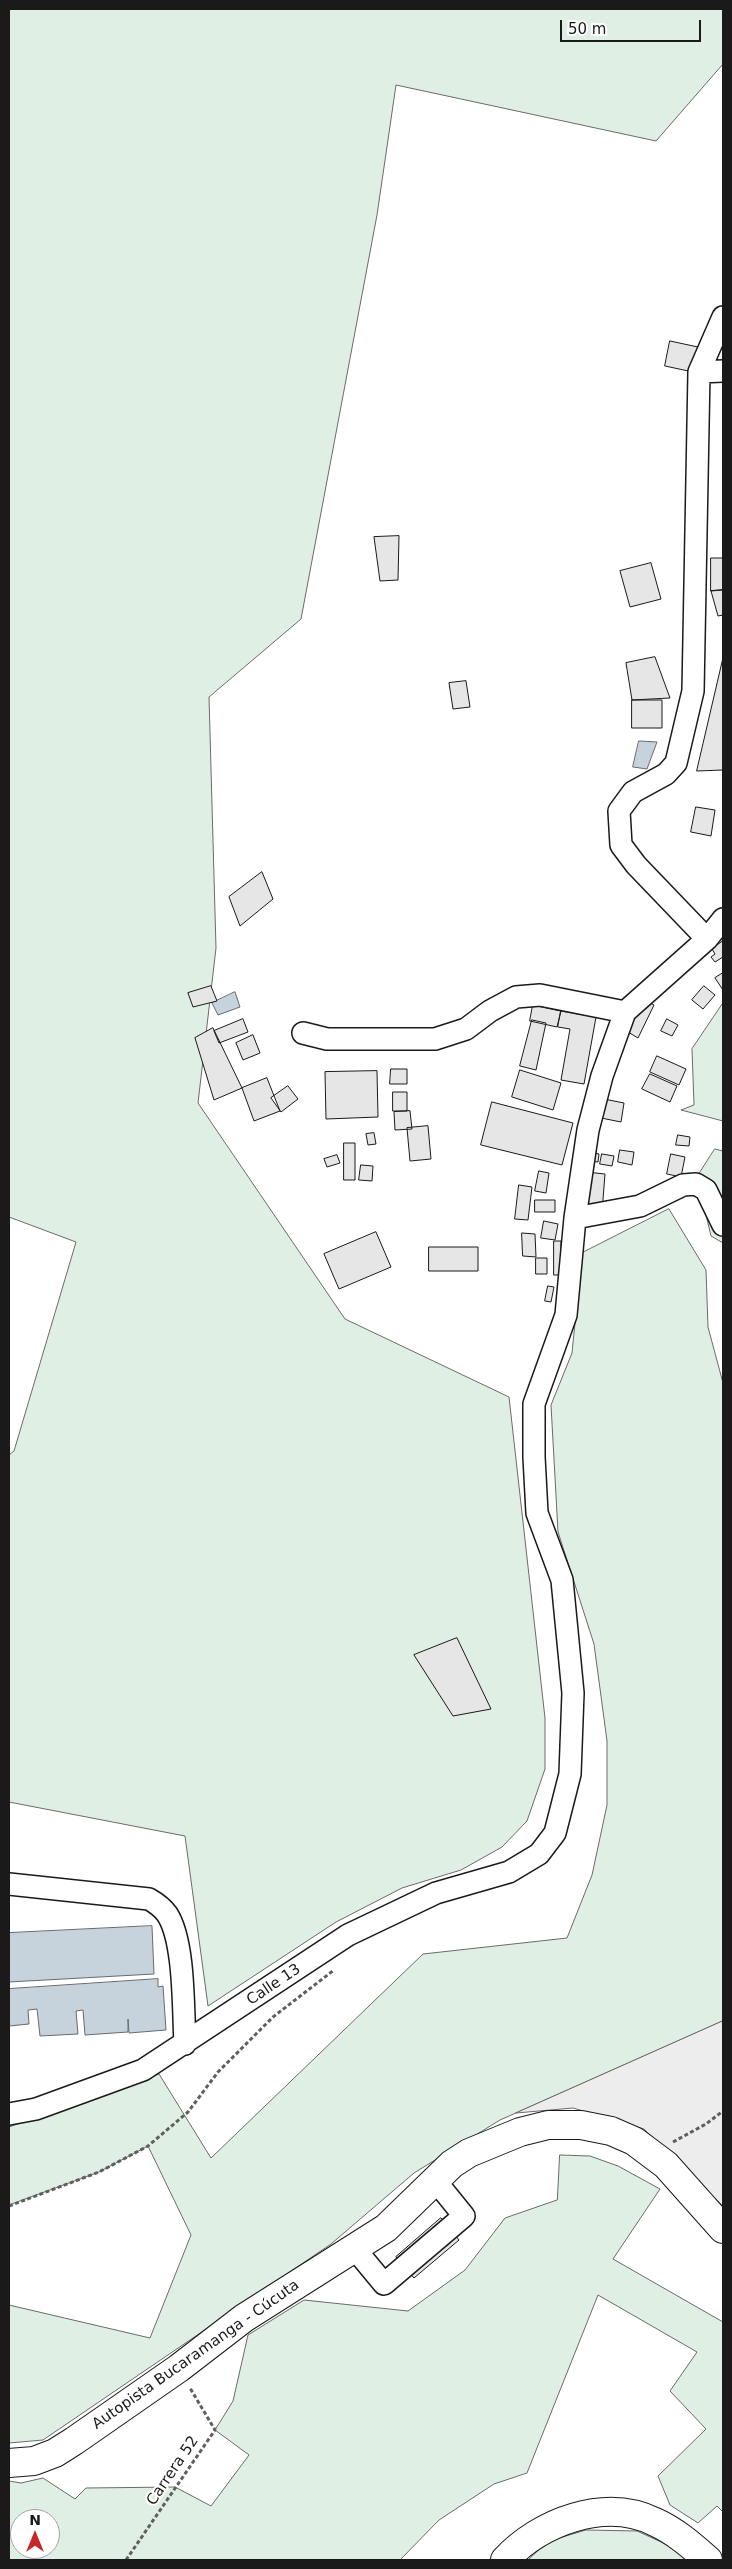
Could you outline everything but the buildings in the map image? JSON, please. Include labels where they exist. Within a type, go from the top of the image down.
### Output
[{"type":"highway","name":"Autopista Bucaramanga - Cúcuta","points":[[9,2463],[34,2461],[56,2453],[179,2368],[244,2318],[386,2228],[434,2179],[469,2153],[520,2132],[548,2124],[581,2124],[611,2131],[634,2141],[653,2153],[666,2165],[723,2229]]},
{"type":"highway","points":[[505,2560],[536,2533],[587,2514],[609,2513],[633,2514],[654,2521],[673,2532],[708,2560]]},
{"type":"street","points":[[706,939],[636,865],[621,845],[620,810],[633,792],[666,774],[676,763],[693,691],[699,372],[723,317]]},
{"type":"street","points":[[699,372],[723,370]]},
{"type":"street","points":[[723,919],[706,939],[625,1012],[602,1076],[588,1130],[575,1218],[640,1206],[683,1185],[696,1184],[706,1190],[723,1225]]},
{"type":"street","points":[[303,1033],[327,1039],[435,1039],[466,1029],[490,1011],[516,997],[540,995],[625,1012]]},
{"type":"street","name":"Calle 13","points":[[9,2114],[36,2108],[144,2070],[348,1935],[436,1894],[509,1872],[539,1854],[555,1833],[570,1774],[574,1693],[562,1580],[537,1512],[534,1404],[566,1315],[575,1218]]},
{"type":"street","points":[[9,1884],[149,1899],[158,1904],[167,1914],[178,1940],[185,2044]]},
{"type":"street","points":[[354,2249],[384,2284],[464,2216],[434,2179]]},
{"type":"path","points":[[9,2206],[99,2172],[148,2146],[188,2112],[218,2072],[274,2017],[338,1966],[348,1935]]},
{"type":"path","points":[[653,2153],[706,2124],[723,2111]]},
{"type":"path","name":"Carrera 52","points":[[126,2560],[215,2430],[179,2368]]},
{"type":"green space","points":[[9,9],[723,9],[723,64],[656,141],[396,85],[377,215],[301,619],[209,697],[216,948],[198,1103],[345,1319],[509,1397],[545,1718],[545,1769],[527,1821],[502,1847],[461,1870],[402,1888],[336,1922],[208,2006],[185,1836],[9,1802],[9,1455],[14,1451],[76,1242],[9,1217]]},
{"type":"green space","points":[[723,1003],[723,1121],[681,1110],[694,1105],[692,1049]]},
{"type":"green space","points":[[715,1149],[723,1151],[723,1243],[711,1236],[697,1177]]},
{"type":"green space","points":[[669,1209],[706,1270],[708,1327],[723,1383],[723,2021],[500,2120],[414,2173],[331,2244],[43,2440],[9,2443],[9,2305],[150,2338],[191,2235],[148,2146],[99,2172],[9,2205],[9,2127],[159,2074],[211,2158],[423,1954],[567,1938],[592,1875],[607,1805],[607,1741],[594,1644],[558,1532],[551,1405],[572,1353],[582,1253]]},
{"type":"green space","points":[[560,2155],[590,2156],[618,2166],[660,2189],[613,2259],[723,2322],[723,2512],[717,2506],[698,2523],[670,2505],[658,2476],[706,2429],[670,2391],[697,2352],[598,2295],[527,2473],[494,2484],[439,2520],[400,2560],[9,2560],[9,2481],[21,2483],[43,2478],[75,2499],[86,2488],[175,2487],[211,2506],[249,2455],[215,2430],[233,2401],[248,2335],[304,2300],[408,2311],[465,2270],[505,2218],[557,2200]]},
{"type":"green space","points":[[586,2530],[637,2531],[681,2551],[690,2560],[528,2560],[547,2542]]},
{"type":"shaded area","points":[[639,741],[657,742],[647,769],[633,767]]},
{"type":"shaded area","points":[[235,992],[240,1007],[218,1015],[212,1003]]},
{"type":"shaded area","points":[[152,1926],[154,1974],[9,1982],[9,1933]]},
{"type":"shaded area","points":[[158,1979],[158,1987],[163,1986],[166,2030],[129,2033],[128,2019],[128,2032],[85,2035],[83,2010],[76,2011],[78,2034],[40,2036],[37,2009],[28,2010],[29,2024],[9,2026],[9,1989]]},
{"type":"shaded area","points":[[723,2021],[723,2206],[644,2129],[573,2108],[516,2113]]}]
